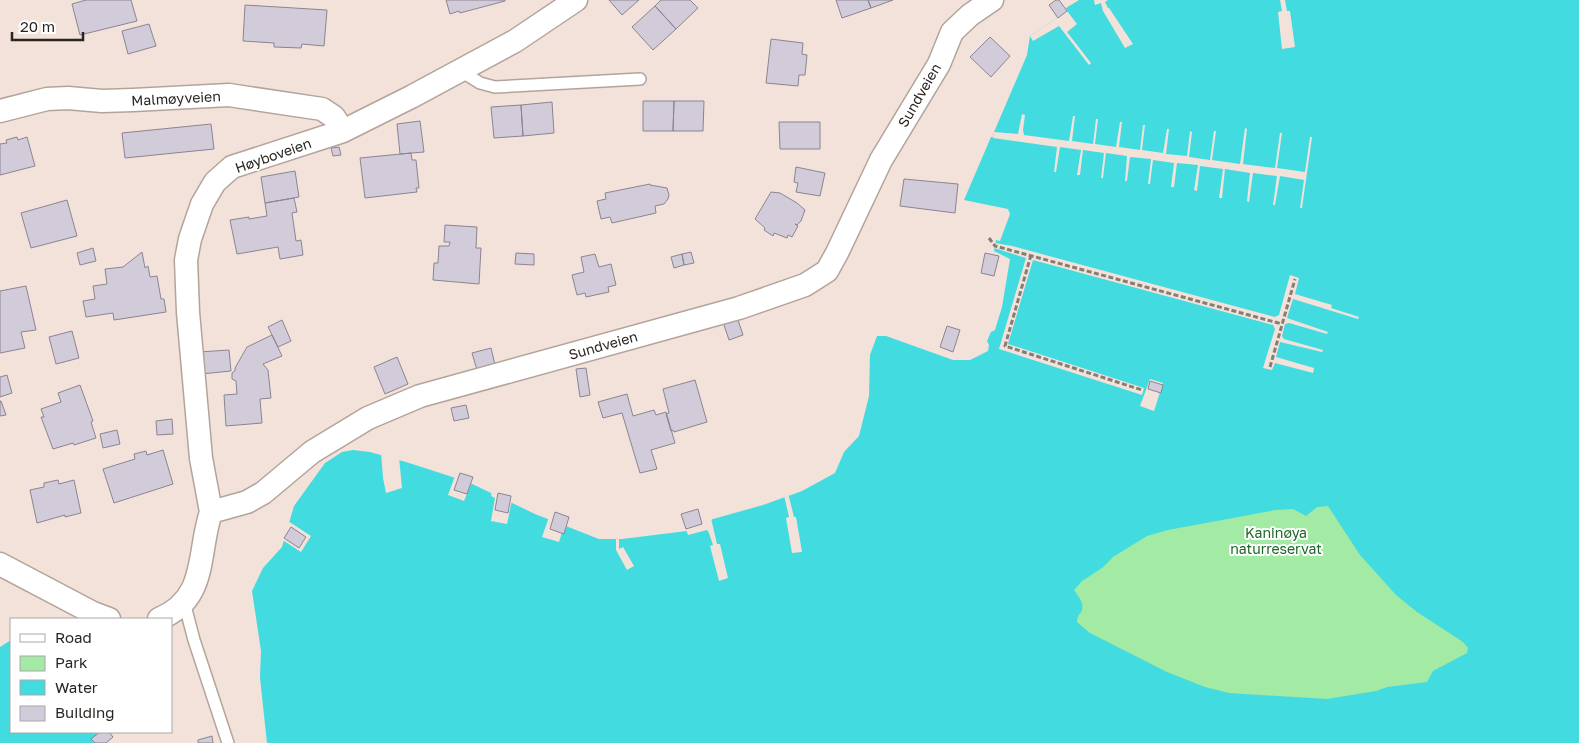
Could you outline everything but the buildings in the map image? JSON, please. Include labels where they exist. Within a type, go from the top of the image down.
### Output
[{"type":"street","name":"Høyboveien","points":[[211,512],[201,458],[188,312],[186,260],[190,239],[202,204],[215,182],[232,167],[343,131],[515,41],[576,0]]},
{"type":"street","name":"Sundveien","points":[[211,512],[246,502],[263,493],[312,452],[368,418],[420,396],[739,308],[805,286],[827,271],[881,160],[939,64],[952,32],[970,15],[992,0]]},
{"type":"street","name":"Malmøyveien","points":[[0,111],[47,99],[68,98],[102,101],[229,95],[322,110],[334,117],[343,131]]},
{"type":"street","points":[[161,618],[171,614],[193,590],[211,512]]},
{"type":"street","points":[[0,564],[93,613],[106,618]]},
{"type":"lane","points":[[461,70],[480,83],[495,87],[640,79]]},
{"type":"lane","points":[[184,602],[194,640],[228,743]]},
{"type":"path","points":[[989,238],[995,246],[1282,324]]},
{"type":"path","points":[[1031,255],[1005,346],[1142,390]]},
{"type":"path","points":[[1270,367],[1295,279]]},
{"type":"green space","name":"Kaninøya naturreservat","points":[[1370,333],[1579,743],[976,743],[927,489]]},
{"type":"water","points":[[1079,0],[1579,0],[1579,743],[267,743],[260,678],[261,651],[252,591],[263,568],[282,547],[294,506],[325,463],[342,452],[353,450],[370,452],[468,482],[535,514],[599,539],[622,539],[687,531],[713,519],[763,505],[802,491],[835,473],[844,452],[859,436],[869,396],[870,355],[877,336],[886,336],[953,360],[970,360],[988,351],[989,345],[987,341],[991,332],[995,330],[1002,307],[1010,259],[994,251],[996,240],[1000,241],[1010,214],[1008,209],[964,200],[1027,55],[1030,36],[1067,11],[1066,8]],"holes":[[[1328,506],[1360,555],[1396,595],[1417,612],[1463,642],[1468,648],[1467,653],[1433,671],[1427,682],[1387,687],[1376,691],[1327,699],[1229,693],[1205,687],[1167,672],[1090,633],[1077,622],[1082,610],[1082,604],[1074,590],[1082,581],[1102,568],[1113,557],[1147,536],[1168,530],[1276,510],[1293,509],[1306,516],[1317,507]]]},
{"type":"water","points":[[10,641],[10,733],[96,733],[104,743],[0,743],[0,647]]},
{"type":"pier","points":[[1094,0],[1108,0],[1105,2],[1108,8],[1133,44],[1125,48],[1103,11],[1101,3],[1095,5]]},
{"type":"pier","points":[[1280,0],[1285,0],[1287,11],[1290,11],[1295,47],[1282,49],[1278,12],[1282,11]]},
{"type":"pier","points":[[1067,11],[1077,24],[1067,32],[1091,63],[1089,65],[1059,26],[1033,41],[1030,36]]},
{"type":"pier","points":[[1022,114],[1025,115],[1024,135],[1069,141],[1073,116],[1075,116],[1072,141],[1093,144],[1096,119],[1098,119],[1095,144],[1116,147],[1120,122],[1122,122],[1119,147],[1140,150],[1143,125],[1145,125],[1142,150],[1163,153],[1167,129],[1169,129],[1166,154],[1187,156],[1190,131],[1192,132],[1189,157],[1210,160],[1214,131],[1216,131],[1212,160],[1240,164],[1245,128],[1247,129],[1243,164],[1275,168],[1280,133],[1282,133],[1277,168],[1305,172],[1310,137],[1312,137],[1302,208],[1300,208],[1304,180],[1280,176],[1275,205],[1273,205],[1277,176],[1253,173],[1249,202],[1247,201],[1250,173],[1225,169],[1222,198],[1219,198],[1223,169],[1200,166],[1197,191],[1194,190],[1198,165],[1177,163],[1174,187],[1171,187],[1174,163],[1153,160],[1150,184],[1148,184],[1151,159],[1130,157],[1127,181],[1125,181],[1127,156],[1106,153],[1103,178],[1101,178],[1104,153],[1083,150],[1080,175],[1077,175],[1081,150],[1060,147],[1056,172],[1054,172],[1057,147],[993,138],[994,132],[1018,134]]},
{"type":"pier","points":[[995,243],[1275,317],[1279,315],[1290,275],[1299,278],[1295,294],[1332,305],[1331,308],[1359,317],[1358,319],[1293,299],[1287,318],[1328,332],[1327,334],[1289,323],[1285,324],[1282,336],[1284,339],[1323,350],[1322,352],[1280,342],[1276,357],[1314,368],[1313,373],[1275,363],[1272,370],[1263,368],[1275,329],[1273,325],[1033,260],[1008,344],[1144,388],[1142,395],[999,349],[1026,258],[994,248]]},
{"type":"pier","points":[[1150,379],[1163,383],[1154,411],[1140,406]]},
{"type":"pier","points":[[381,452],[399,457],[402,488],[386,493]]},
{"type":"pier","points":[[455,476],[472,482],[464,501],[448,495]]},
{"type":"pier","points":[[492,491],[512,500],[507,524],[491,521],[495,498],[491,496]]},
{"type":"pier","points":[[788,493],[794,517],[796,517],[802,552],[792,553],[786,518],[789,517],[784,495]]},
{"type":"pier","points":[[549,517],[565,523],[559,542],[542,537]]},
{"type":"pier","points":[[711,518],[717,544],[720,544],[728,578],[719,581],[710,546],[713,545],[709,533],[707,530],[688,535],[686,529]]},
{"type":"pier","points":[[288,521],[311,536],[301,552],[281,539]]},
{"type":"pier","points":[[616,536],[619,536],[619,549],[623,547],[634,566],[627,570],[616,550]]}]
